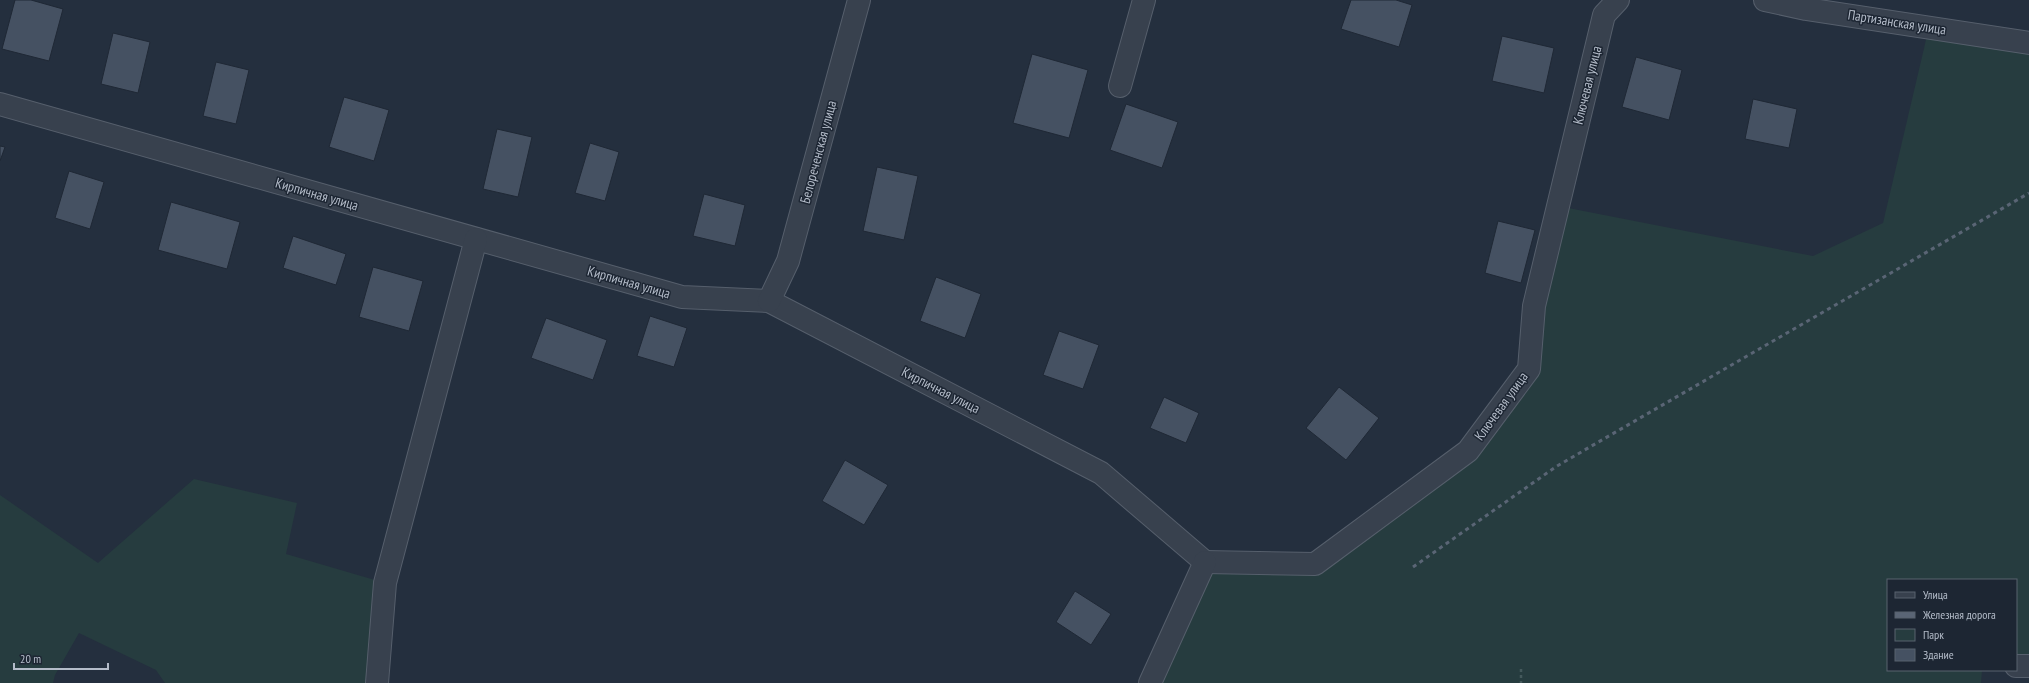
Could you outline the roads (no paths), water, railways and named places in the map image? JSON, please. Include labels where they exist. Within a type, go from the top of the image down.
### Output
[{"type":"street","name":"Белореченская улица","points":[[769,300],[788,261],[859,0]]},
{"type":"street","points":[[1120,86],[1144,0]]},
{"type":"street","name":"Ключевая улица","points":[[1205,562],[1316,564],[1468,451],[1529,369],[1534,306],[1604,15],[1618,0]]},
{"type":"street","name":"Партизанская улица","points":[[1765,0],[1806,9],[2029,42]]},
{"type":"street","name":"Кирпичная улица","points":[[0,104],[682,297],[769,300],[1101,473],[1205,562]]},
{"type":"street","points":[[377,683],[385,583],[476,239]]},
{"type":"street","points":[[1150,683],[1205,562]]},
{"type":"street","points":[[2017,666],[2029,666]]},
{"type":"railway","points":[[1413,567],[1557,466],[2029,193]]}]
